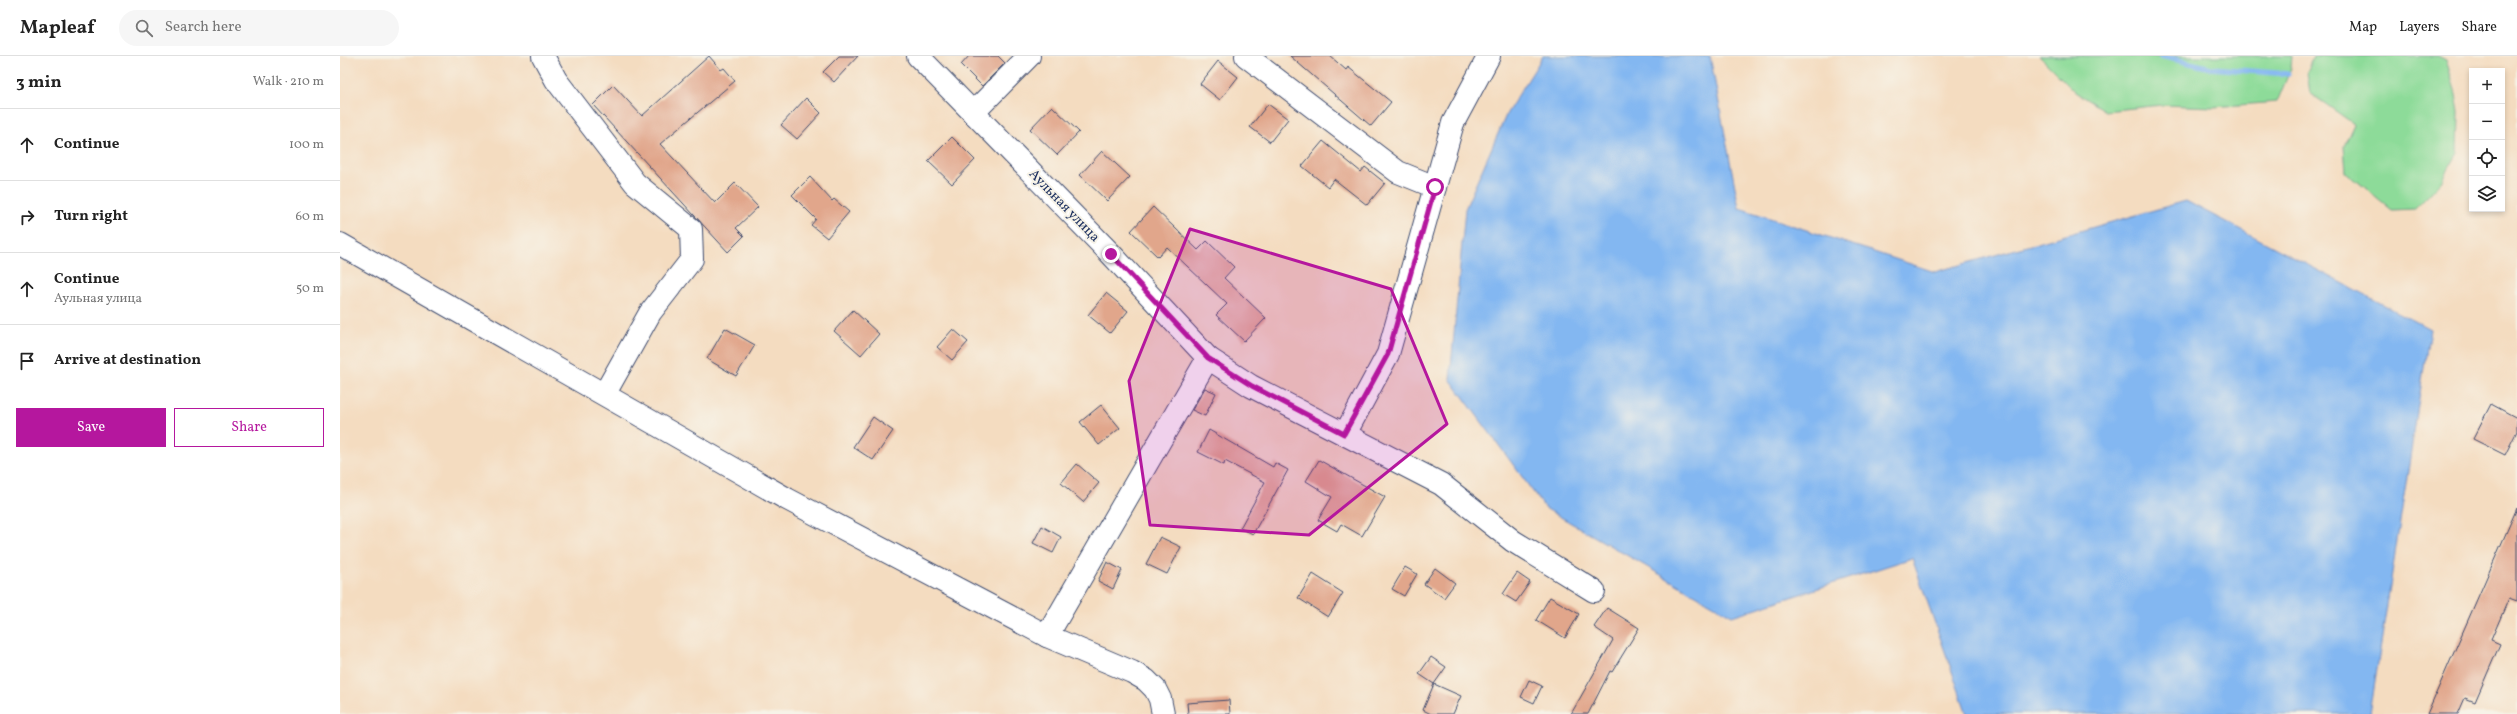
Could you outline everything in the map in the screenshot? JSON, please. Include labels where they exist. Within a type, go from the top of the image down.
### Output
[{"type":"street","points":[[543,56],[556,80],[635,182],[691,229],[692,260],[650,313],[605,393]]},
{"type":"street","name":"Аульная улица","points":[[918,56],[1111,254],[1208,358],[1252,386],[1441,484],[1513,541],[1594,591]]},
{"type":"street","points":[[973,113],[1029,56]]},
{"type":"street","points":[[1246,56],[1398,172],[1435,187]]},
{"type":"street","points":[[1344,434],[1388,354],[1453,122],[1489,56]]},
{"type":"street","points":[[340,244],[605,393],[787,499],[1047,636],[1146,680],[1160,699],[1163,714]]},
{"type":"street","points":[[1047,636],[1208,358]]},
{"type":"highlighted area","points":[[1190,229],[1391,289],[1447,424],[1309,535],[1150,525],[1129,381]]},
{"type":"green space","points":[[2039,56],[2292,56],[2291,68],[2277,102],[2213,107],[2162,105],[2105,111],[2075,92]]},
{"type":"green space","points":[[2314,56],[2438,56],[2446,60],[2455,89],[2459,112],[2458,153],[2441,182],[2415,209],[2392,210],[2346,172],[2344,146],[2354,124],[2310,93],[2307,72]]},
{"type":"water","points":[[1543,56],[1710,56],[1739,208],[1935,272],[2186,201],[2430,329],[2370,714],[1967,714],[1912,558],[1732,616],[1545,508],[1450,379],[1465,209],[1507,113]]},
{"type":"building","points":[[709,56],[721,70],[724,68],[735,81],[660,144],[715,203],[735,183],[758,207],[736,228],[744,236],[728,252],[593,105],[613,85],[642,116]]},
{"type":"building","points":[[839,56],[858,56],[834,82],[823,72]]},
{"type":"building","points":[[969,56],[998,56],[1005,63],[982,86],[961,65]]},
{"type":"building","points":[[1290,56],[1330,56],[1346,70],[1348,67],[1391,102],[1371,126]]},
{"type":"building","points":[[1218,61],[1238,77],[1220,100],[1200,84]]},
{"type":"building","points":[[806,98],[821,113],[797,139],[781,125]]},
{"type":"building","points":[[1268,104],[1288,119],[1270,142],[1250,127]]},
{"type":"building","points":[[1052,106],[1079,132],[1057,155],[1030,129]]},
{"type":"building","points":[[952,137],[975,160],[952,184],[928,161]]},
{"type":"building","points":[[1323,141],[1361,172],[1365,167],[1385,183],[1367,205],[1334,179],[1328,187],[1302,166]]},
{"type":"building","points":[[1102,151],[1130,177],[1107,201],[1080,175]]},
{"type":"building","points":[[810,177],[832,201],[834,199],[849,212],[827,238],[811,225],[816,219],[792,195]]},
{"type":"building","points":[[1153,207],[1198,250],[1207,241],[1234,267],[1224,278],[1266,318],[1244,341],[1216,315],[1227,304],[1167,247],[1158,257],[1131,231]]},
{"type":"building","points":[[1106,293],[1128,311],[1110,333],[1088,315]]},
{"type":"building","points":[[853,310],[879,334],[861,355],[834,331]]},
{"type":"building","points":[[725,328],[755,345],[736,376],[707,359]]},
{"type":"building","points":[[953,329],[968,342],[952,360],[937,347]]},
{"type":"building","points":[[1205,388],[1216,393],[1205,416],[1192,410]]},
{"type":"building","points":[[2491,404],[2517,418],[2517,431],[2505,455],[2473,439]]},
{"type":"building","points":[[1101,405],[1120,428],[1099,445],[1080,422]]},
{"type":"building","points":[[873,417],[893,431],[873,460],[853,447]]},
{"type":"building","points":[[1209,430],[1273,467],[1275,463],[1288,470],[1253,534],[1240,528],[1265,482],[1225,461],[1224,465],[1198,452]]},
{"type":"building","points":[[1319,460],[1385,497],[1362,536],[1341,524],[1337,531],[1318,520],[1332,497],[1306,481]]},
{"type":"building","points":[[1077,464],[1099,483],[1083,502],[1061,483]]},
{"type":"building","points":[[2517,508],[2517,601],[2509,598],[2491,640],[2500,644],[2475,702],[2465,698],[2458,714],[2427,714]]},
{"type":"building","points":[[1042,526],[1061,537],[1053,553],[1033,543]]},
{"type":"building","points":[[1160,537],[1181,547],[1167,574],[1146,564]]},
{"type":"building","points":[[1107,562],[1122,570],[1113,589],[1098,581]]},
{"type":"building","points":[[1405,567],[1417,574],[1404,596],[1392,589]]},
{"type":"building","points":[[1435,568],[1455,583],[1444,598],[1424,584]]},
{"type":"building","points":[[1517,573],[1530,582],[1516,602],[1503,594]]},
{"type":"building","points":[[1313,574],[1343,593],[1328,617],[1298,598]]},
{"type":"building","points":[[1550,597],[1579,614],[1565,638],[1536,620]]},
{"type":"building","points":[[1607,608],[1639,628],[1612,672],[1610,671],[1588,714],[1571,714],[1613,640],[1594,627]]},
{"type":"building","points":[[1431,657],[1446,667],[1434,684],[1419,674]]},
{"type":"building","points":[[1529,680],[1542,686],[1534,703],[1521,697]]},
{"type":"building","points":[[1434,684],[1461,696],[1453,714],[1431,714],[1423,710]]},
{"type":"building","points":[[1229,700],[1230,714],[1188,714],[1187,703]]},
{"type":"waterway","points":[[2161,56],[2211,68],[2288,74]]},
{"type":"route","points":[[1111,254],[1208,358],[1252,386],[1344,434],[1388,354],[1435,187]]}]
